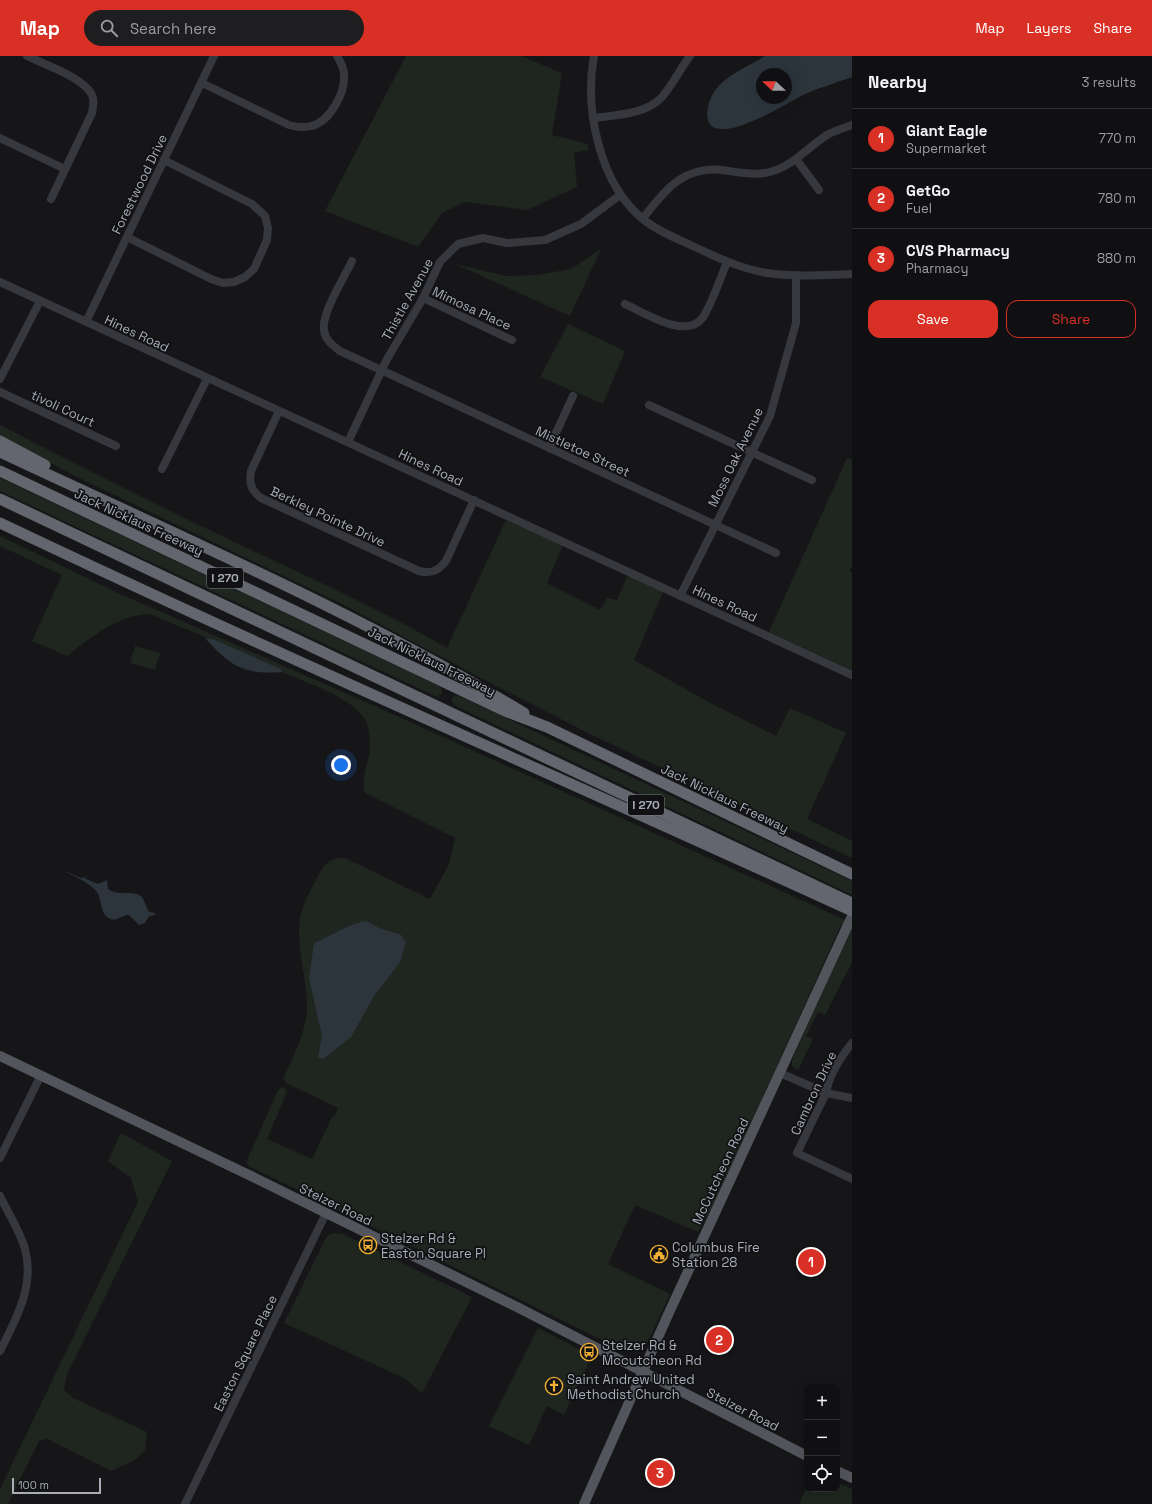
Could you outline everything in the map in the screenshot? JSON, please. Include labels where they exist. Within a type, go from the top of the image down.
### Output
[{"type":"highway","points":[[0,441],[118,507]]},
{"type":"highway","points":[[0,452],[361,622],[469,680],[547,727]]},
{"type":"highway","name":"Jack Nicklaus Freeway","points":[[0,471],[505,711],[547,727],[852,874]]},
{"type":"highway","name":"I 270","points":[[0,500],[852,903]]},
{"type":"highway","points":[[0,525],[151,595],[852,911]]},
{"type":"main road","name":"McCutcheon Road","points":[[584,1504],[644,1372],[670,1310],[852,916]]},
{"type":"main road","name":"Stelzer Road","points":[[0,1056],[326,1213],[644,1372],[757,1432],[804,1455]]},
{"type":"main road","points":[[840,1472],[852,1478]]},
{"type":"street","points":[[27,56],[85,84],[92,95],[94,103],[92,113],[51,199]]},
{"type":"street","name":"Forestwood Drive","points":[[86,322],[214,56]]},
{"type":"street","points":[[202,83],[289,125],[300,127],[312,126],[323,120],[337,99],[343,86],[344,73],[337,56]]},
{"type":"street","points":[[594,56],[590,76],[593,118],[605,166],[620,195],[643,218],[667,234],[727,262],[766,272],[796,275],[852,274]]},
{"type":"street","points":[[593,118],[630,113],[647,108],[662,97],[690,56]]},
{"type":"street","points":[[643,218],[671,185],[694,172],[721,170],[736,173],[770,172],[796,159],[827,135],[852,125]]},
{"type":"street","points":[[0,138],[65,169]]},
{"type":"street","points":[[796,159],[819,190]]},
{"type":"street","points":[[127,238],[211,279],[223,283],[234,282],[245,277],[254,269],[267,240],[268,228],[264,216],[252,204],[164,160]]},
{"type":"street","name":"Thistle Avenue","points":[[348,442],[381,370],[423,298],[440,262],[458,244],[483,238],[507,243],[545,240],[581,224],[620,195]]},
{"type":"street","name":"Mistletoe Street","points":[[352,261],[326,315],[324,329],[329,342],[340,351],[776,553]]},
{"type":"street","points":[[625,304],[674,326],[686,327],[697,324],[705,315],[727,262]]},
{"type":"street","name":"Moss Oak Avenue","points":[[680,596],[770,416],[796,323],[796,275]]},
{"type":"street","name":"Hines Road","points":[[0,282],[207,379],[348,442],[852,675]]},
{"type":"street","name":"Mimosa Place","points":[[423,298],[512,340]]},
{"type":"street","points":[[0,379],[40,301]]},
{"type":"street","points":[[162,469],[207,379]]},
{"type":"street","name":"tivoli Court","points":[[0,392],[116,446]]},
{"type":"street","points":[[549,448],[573,396]]},
{"type":"street","points":[[649,405],[812,480]]},
{"type":"street","name":"Berkley Pointe Drive","points":[[279,411],[251,471],[249,482],[253,492],[261,498],[419,571],[432,572],[440,568],[446,561],[474,500]]},
{"type":"street","name":"Cambron Drive","points":[[852,1043],[843,1054],[828,1083],[826,1093],[797,1153],[852,1179]]},
{"type":"street","points":[[780,1073],[826,1093],[852,1098]]},
{"type":"street","points":[[0,1158],[41,1075]]},
{"type":"street","points":[[0,1196],[25,1250],[28,1273],[27,1291],[17,1317],[0,1351]]},
{"type":"street","name":"Easton Square Place","points":[[185,1504],[326,1213]]},
{"type":"shaded area","points":[[406,56],[521,56],[562,73],[552,135],[588,144],[588,150],[574,153],[577,187],[527,210],[465,202],[442,213],[418,247],[325,211]]},
{"type":"shaded area","points":[[765,56],[852,56],[852,77],[809,92],[792,101],[792,68],[756,68],[756,104],[786,104],[746,124],[730,128],[717,128],[709,122],[708,107],[711,97],[723,82]]},
{"type":"shaded area","points":[[601,249],[570,316],[455,264],[506,276],[537,275],[571,269]]},
{"type":"shaded area","points":[[568,324],[625,351],[603,404],[540,377]]},
{"type":"shaded area","points":[[0,425],[180,516],[371,607],[447,648],[506,520],[563,545],[547,583],[600,610],[607,598],[617,600],[628,575],[663,592],[634,660],[714,705],[776,736],[790,708],[846,733],[807,819],[852,841],[852,858],[594,736],[342,604],[77,477],[0,436]]},
{"type":"shaded area","points":[[847,458],[852,460],[852,566],[849,571],[852,573],[852,670],[769,632]]},
{"type":"shaded area","points":[[0,478],[439,686],[442,690],[442,694],[437,697],[0,491]]},
{"type":"shaded area","points":[[0,536],[116,592],[377,707],[852,923],[852,962],[825,1015],[818,1012],[806,1036],[813,1039],[798,1070],[792,1066],[792,1060],[851,930],[841,925],[713,1206],[698,1232],[635,1205],[608,1264],[670,1294],[647,1344],[635,1350],[622,1350],[249,1166],[246,1162],[278,1090],[282,1087],[287,1090],[285,1097],[267,1139],[312,1159],[332,1117],[334,1117],[338,1108],[286,1083],[283,1079],[301,1037],[307,1010],[306,986],[299,937],[301,913],[321,871],[330,861],[345,858],[430,899],[449,864],[455,838],[365,793],[364,775],[370,751],[370,736],[367,723],[360,712],[340,698],[282,672],[281,669],[150,614],[127,618],[106,628],[67,656],[32,641],[62,575],[0,546]]},
{"type":"shaded area","points":[[205,638],[215,640],[281,669],[282,672],[257,672],[239,667],[222,656]]},
{"type":"shaded area","points":[[135,646],[160,653],[155,670],[130,663]]},
{"type":"shaded area","points":[[457,695],[852,881],[852,895],[456,706],[452,702],[452,698]]},
{"type":"shaded area","points":[[62,870],[81,878],[85,877],[86,879],[98,884],[107,880],[108,889],[112,891],[139,895],[142,897],[149,912],[155,913],[155,915],[149,916],[145,923],[139,925],[129,915],[111,919],[107,917],[103,911],[99,896],[94,888]]},
{"type":"shaded area","points":[[366,921],[381,929],[400,934],[406,942],[400,962],[374,996],[351,1037],[323,1059],[318,1057],[322,1036],[309,978],[314,943],[346,927]]},
{"type":"shaded area","points":[[121,1133],[172,1161],[67,1374],[64,1390],[73,1398],[147,1432],[145,1451],[133,1461],[111,1471],[47,1439],[39,1441],[8,1504],[0,1504],[0,1489],[138,1202],[131,1178],[108,1161]]},
{"type":"shaded area","points":[[333,1233],[343,1234],[472,1297],[422,1393],[406,1379],[284,1323],[327,1236]]},
{"type":"shaded area","points":[[538,1328],[592,1356],[564,1415],[547,1406],[529,1445],[489,1426]]},
{"type":"shaded area","points":[[840,1483],[852,1489],[852,1504],[799,1504],[805,1492],[840,1492]]},
{"type":"place","name":"Stelzer Rd & Easton Square Pl","points":[[368,1245]]},
{"type":"place","name":"Columbus Fire Station 28","points":[[659,1254]]},
{"type":"place","name":"Giant Eagle","points":[[811,1262]]},
{"type":"place","name":"GetGo","points":[[719,1340]]},
{"type":"place","name":"Stelzer Rd & Mccutcheon Rd","points":[[589,1352]]},
{"type":"place","name":"Saint Andrew United Methodist Church","points":[[554,1386]]},
{"type":"place","name":"CVS Pharmacy","points":[[660,1473]]}]
